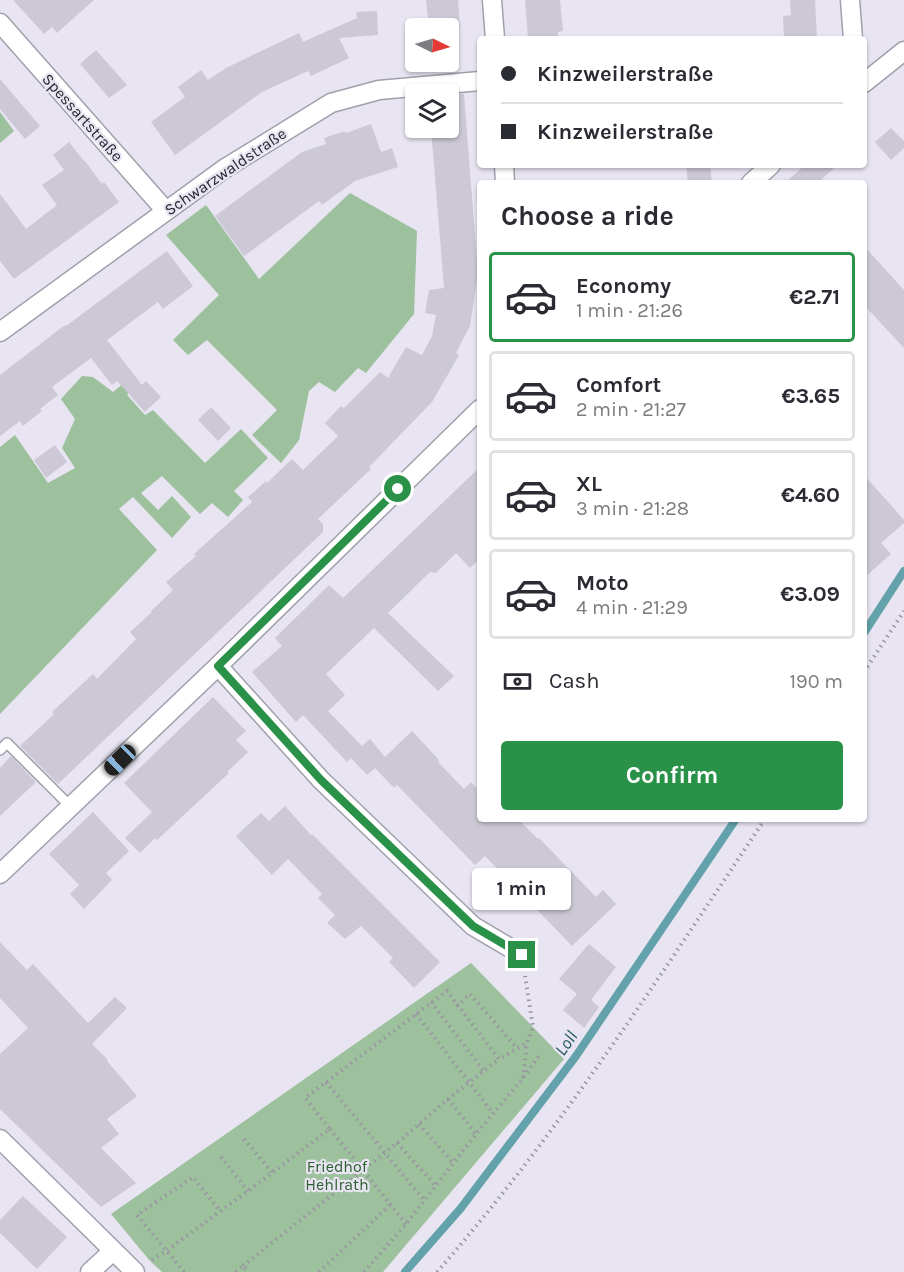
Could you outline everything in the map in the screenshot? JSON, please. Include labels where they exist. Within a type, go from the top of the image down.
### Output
[{"type":"street","points":[[492,0],[495,36]]},
{"type":"street","points":[[850,0],[853,36]]},
{"type":"street","name":"Spessartstraße","points":[[0,23],[166,211]]},
{"type":"street","points":[[867,75],[904,51]]},
{"type":"street","name":"Schwarzwaldstraße","points":[[0,332],[224,169],[331,103],[379,90],[477,81]]},
{"type":"street","points":[[754,180],[766,168]]},
{"type":"street","points":[[0,874],[218,666],[477,412]]},
{"type":"street","points":[[218,666],[321,780],[473,926],[522,955]]},
{"type":"street","points":[[0,1139],[113,1251],[140,1269]]},
{"type":"street","points":[[90,1272],[113,1251]]},
{"type":"lane","points":[[0,750],[7,743],[71,807]]},
{"type":"path","points":[[867,667],[904,611]]},
{"type":"path","points":[[437,1272],[519,1173],[607,1053],[763,822]]},
{"type":"path","points":[[522,955],[533,1027],[527,1042],[523,1078]]},
{"type":"path","points":[[406,1224],[304,1098],[447,991],[499,1059]]},
{"type":"path","points":[[457,1006],[470,994],[516,1047]]},
{"type":"path","points":[[431,1002],[483,1071]]},
{"type":"path","points":[[416,1014],[493,1113]]},
{"type":"path","points":[[236,1272],[385,1153],[469,1082],[516,1047],[527,1042]]},
{"type":"path","points":[[364,1272],[406,1224],[541,1053]]},
{"type":"path","points":[[326,1082],[424,1200]]},
{"type":"path","points":[[448,1099],[476,1134]]},
{"type":"path","points":[[419,1124],[453,1163]]},
{"type":"path","points":[[140,1269],[330,1129]]},
{"type":"path","points":[[244,1139],[272,1172]]},
{"type":"path","points":[[397,1143],[436,1186]]},
{"type":"path","points":[[221,1157],[248,1191]]},
{"type":"path","points":[[184,1272],[137,1215],[193,1177],[220,1212]]},
{"type":"path","points":[[319,1272],[391,1204]]},
{"type":"path","points":[[243,1266],[248,1272]]},
{"type":"green space","points":[[0,112],[14,131],[0,143]]},
{"type":"green space","points":[[350,193],[417,231],[414,314],[366,373],[358,368],[335,392],[319,382],[309,391],[299,440],[281,463],[252,435],[277,410],[207,340],[188,355],[173,340],[219,295],[166,235],[206,205],[259,279]]},
{"type":"green space","points":[[82,376],[93,377],[113,392],[125,382],[132,389],[127,395],[145,415],[153,410],[205,463],[241,429],[268,458],[234,491],[243,500],[228,517],[212,503],[200,514],[162,476],[141,493],[158,510],[172,496],[191,517],[172,538],[133,497],[119,509],[157,550],[0,714],[0,447],[15,435],[48,483],[75,468],[62,448],[75,419],[61,399]]},
{"type":"green space","name":"Friedhof Hehlrath","points":[[471,963],[564,1059],[383,1272],[162,1272],[111,1214]]},
{"type":"building","points":[[13,0],[94,0],[57,33],[52,27],[44,34]]},
{"type":"building","points":[[426,0],[458,0],[460,28],[459,18],[428,18]]},
{"type":"building","points":[[525,0],[560,0],[563,31],[558,32],[558,36],[528,36]]},
{"type":"building","points":[[790,0],[815,0],[817,36],[784,36],[783,16],[791,15]]},
{"type":"building","points":[[377,11],[378,35],[339,38],[349,58],[311,76],[308,71],[262,92],[175,155],[151,122],[185,97],[178,87],[201,70],[208,80],[226,68],[299,33],[303,42],[357,18],[356,12]]},
{"type":"building","points":[[96,50],[127,85],[109,98],[80,64]]},
{"type":"building","points":[[0,79],[40,126],[25,139],[0,109]]},
{"type":"building","points":[[459,94],[464,94],[477,280],[470,326],[456,353],[459,355],[432,402],[369,467],[371,469],[318,519],[323,524],[323,532],[58,784],[20,746],[93,674],[97,679],[136,639],[130,632],[173,590],[166,582],[252,502],[248,497],[266,481],[267,483],[292,459],[303,470],[338,436],[325,423],[341,406],[344,408],[380,372],[388,378],[406,347],[422,355],[432,336],[436,315],[425,313],[429,290],[444,288],[432,138],[459,138]]},
{"type":"building","points":[[371,124],[381,152],[392,148],[398,167],[355,181],[322,205],[319,201],[244,256],[215,216],[302,152],[326,144],[324,138]]},
{"type":"building","points":[[891,128],[904,141],[904,148],[891,160],[875,142]]},
{"type":"building","points":[[69,142],[119,202],[14,279],[0,261],[0,194],[26,229],[57,205],[42,185],[64,170],[53,155]]},
{"type":"building","points":[[686,168],[710,168],[712,180],[688,180]]},
{"type":"building","points":[[802,168],[834,168],[821,180],[788,180]]},
{"type":"building","points":[[867,249],[904,290],[904,348],[867,308]]},
{"type":"building","points":[[167,251],[193,286],[163,309],[158,302],[107,340],[142,385],[146,381],[161,397],[145,412],[117,381],[112,385],[91,358],[52,387],[58,395],[40,409],[42,411],[23,426],[20,421],[0,436],[0,375]]},
{"type":"building","points":[[211,407],[231,428],[218,441],[198,420]]},
{"type":"building","points":[[55,445],[67,462],[46,478],[34,460]]},
{"type":"building","points":[[477,470],[477,561],[470,568],[456,553],[436,573],[430,572],[388,613],[454,676],[438,691],[374,628],[326,674],[345,695],[328,711],[362,746],[370,739],[385,757],[412,731],[464,789],[471,782],[477,788],[477,822],[521,822],[596,897],[603,890],[616,904],[572,946],[485,856],[475,865],[397,785],[394,788],[375,768],[367,775],[351,758],[347,762],[303,715],[296,722],[252,672],[282,646],[275,638],[329,585],[343,598]]},
{"type":"building","points":[[867,478],[904,520],[904,523],[881,543],[891,554],[867,575]]},
{"type":"building","points":[[213,697],[246,731],[236,740],[248,752],[227,772],[229,773],[140,853],[125,838],[152,812],[124,783]]},
{"type":"building","points":[[11,756],[36,782],[0,816],[0,768]]},
{"type":"building","points":[[285,806],[311,835],[440,962],[414,988],[389,962],[393,958],[361,926],[345,939],[327,923],[335,915],[318,898],[322,894],[288,859],[272,875],[236,836],[261,813],[269,821]]},
{"type":"building","points":[[93,812],[129,851],[106,873],[112,880],[84,909],[70,894],[79,885],[49,854]]},
{"type":"building","points":[[0,942],[27,970],[33,964],[88,1023],[115,997],[127,1008],[92,1044],[137,1096],[107,1119],[119,1134],[101,1148],[136,1183],[101,1207],[0,1109],[0,1054],[28,1028],[0,998]]},
{"type":"building","points":[[589,944],[616,967],[591,1000],[599,1007],[584,1028],[563,1010],[577,994],[559,979]]},
{"type":"building","points":[[23,1196],[67,1237],[37,1269],[0,1233],[0,1220]]},
{"type":"waterway","name":"Loll","points":[[867,628],[904,571]]},
{"type":"waterway","name":"Loll","points":[[405,1272],[461,1208],[576,1056],[734,822]]},
{"type":"route","points":[[398,489],[218,666],[321,780],[473,926],[522,955]]}]
